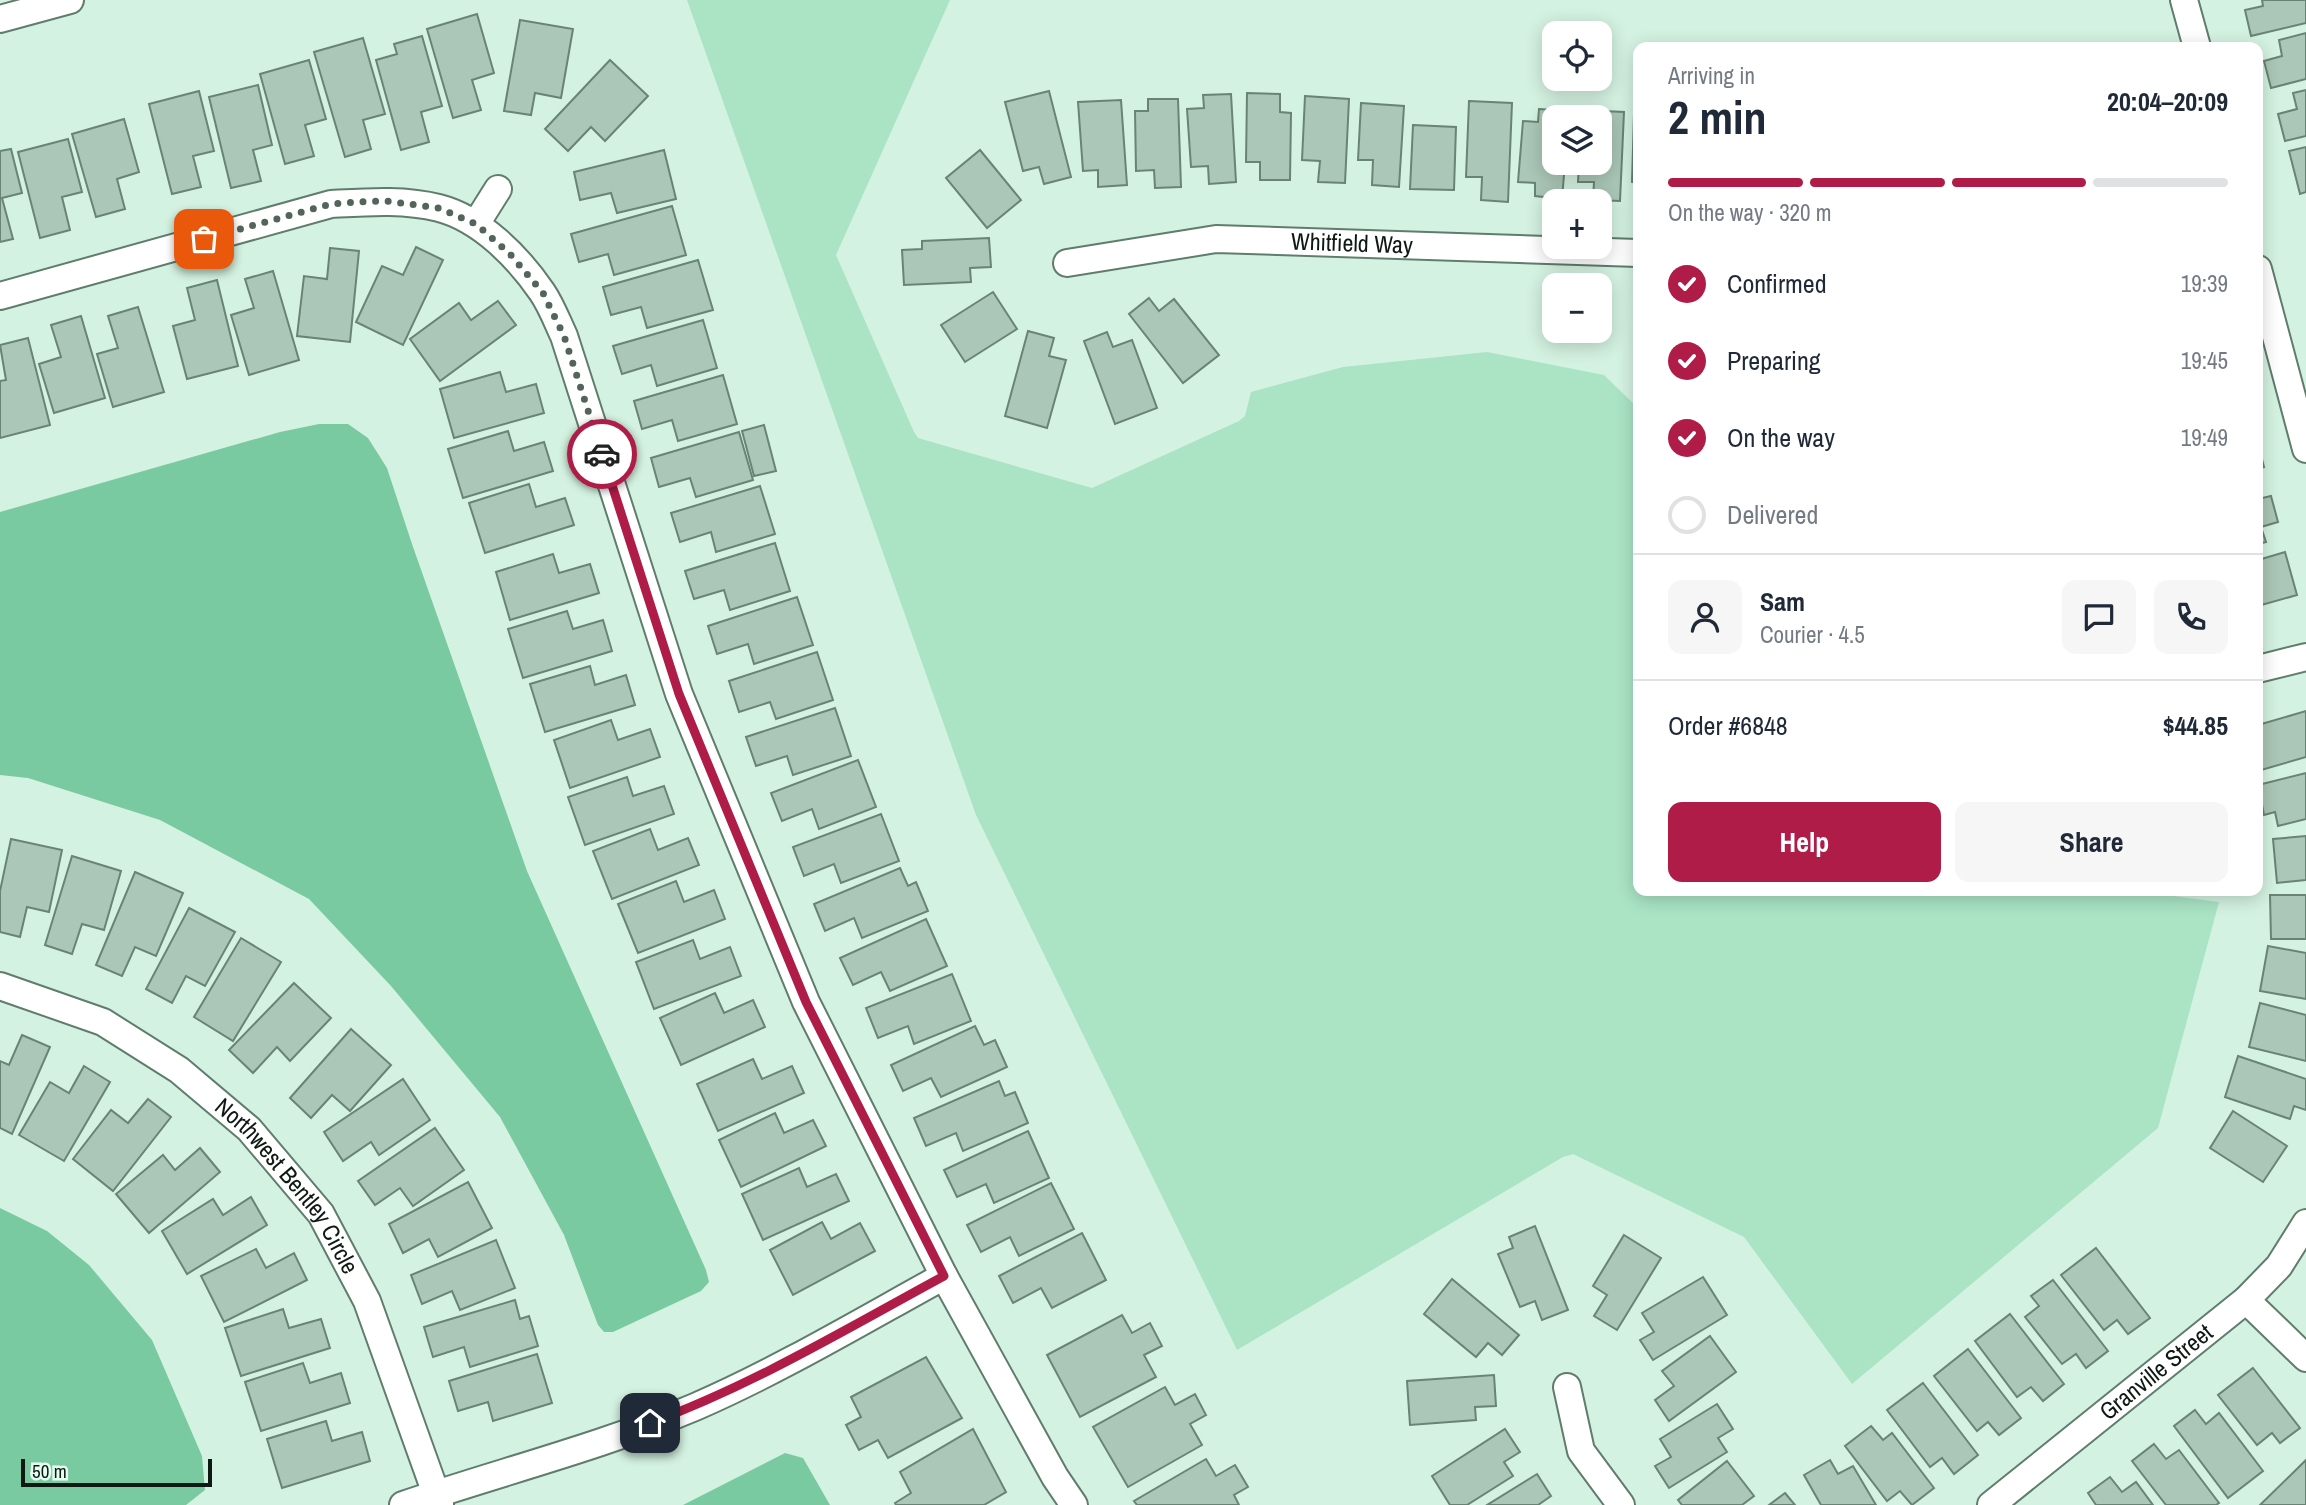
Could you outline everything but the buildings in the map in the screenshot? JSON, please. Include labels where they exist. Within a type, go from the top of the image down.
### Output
[{"type":"street","points":[[0,19],[70,0]]},
{"type":"street","points":[[2184,0],[2196,42]]},
{"type":"street","points":[[476,224],[498,190]]},
{"type":"street","points":[[0,296],[331,204],[386,201],[439,208],[476,224],[510,254],[543,293],[564,336],[679,694],[806,1002],[944,1276],[1055,1477],[1074,1505]]},
{"type":"street","name":"Whitfield Way","points":[[1067,263],[1216,239],[1633,253]]},
{"type":"street","points":[[2263,288],[2306,449]]},
{"type":"street","points":[[2263,668],[2306,657]]},
{"type":"street","name":"Northwest Bentley Circle","points":[[0,986],[103,1021],[179,1070],[249,1129],[321,1214],[366,1301],[438,1499]]},
{"type":"street","name":"Granville Street","points":[[1991,1505],[2246,1300],[2279,1266],[2306,1223]]},
{"type":"street","points":[[403,1505],[438,1499],[695,1407],[769,1371],[944,1276]]},
{"type":"street","points":[[2246,1300],[2306,1358]]},
{"type":"street","points":[[1567,1387],[1581,1451],[1621,1505]]},
{"type":"shaded area","points":[[687,0],[950,0],[836,255],[918,438],[1092,488],[1239,421],[1245,416],[1251,392],[1343,367],[1487,352],[1604,375],[1633,403],[1633,896],[2173,896],[2219,902],[2158,1128],[1852,1384],[1744,1237],[1573,1154],[1563,1157],[1237,1350],[976,815]]},
{"type":"shaded area","points":[[319,424],[348,424],[368,438],[387,468],[527,871],[706,1270],[709,1282],[701,1291],[613,1332],[604,1332],[598,1325],[564,1235],[500,1117],[391,986],[309,899],[160,820],[28,778],[0,775],[0,512],[280,432]]},
{"type":"shaded area","points":[[0,1208],[47,1231],[89,1265],[152,1340],[202,1456],[205,1490],[186,1505],[0,1505]]},
{"type":"shaded area","points":[[785,1453],[803,1458],[830,1505],[683,1505]]},
{"type":"way so far","points":[[204,239],[331,204],[358,202],[386,201],[439,208],[476,224],[510,254],[543,293],[564,336],[602,454]]},
{"type":"route","points":[[602,454],[679,694],[806,1002],[944,1276],[769,1371],[695,1407],[650,1423]]}]
